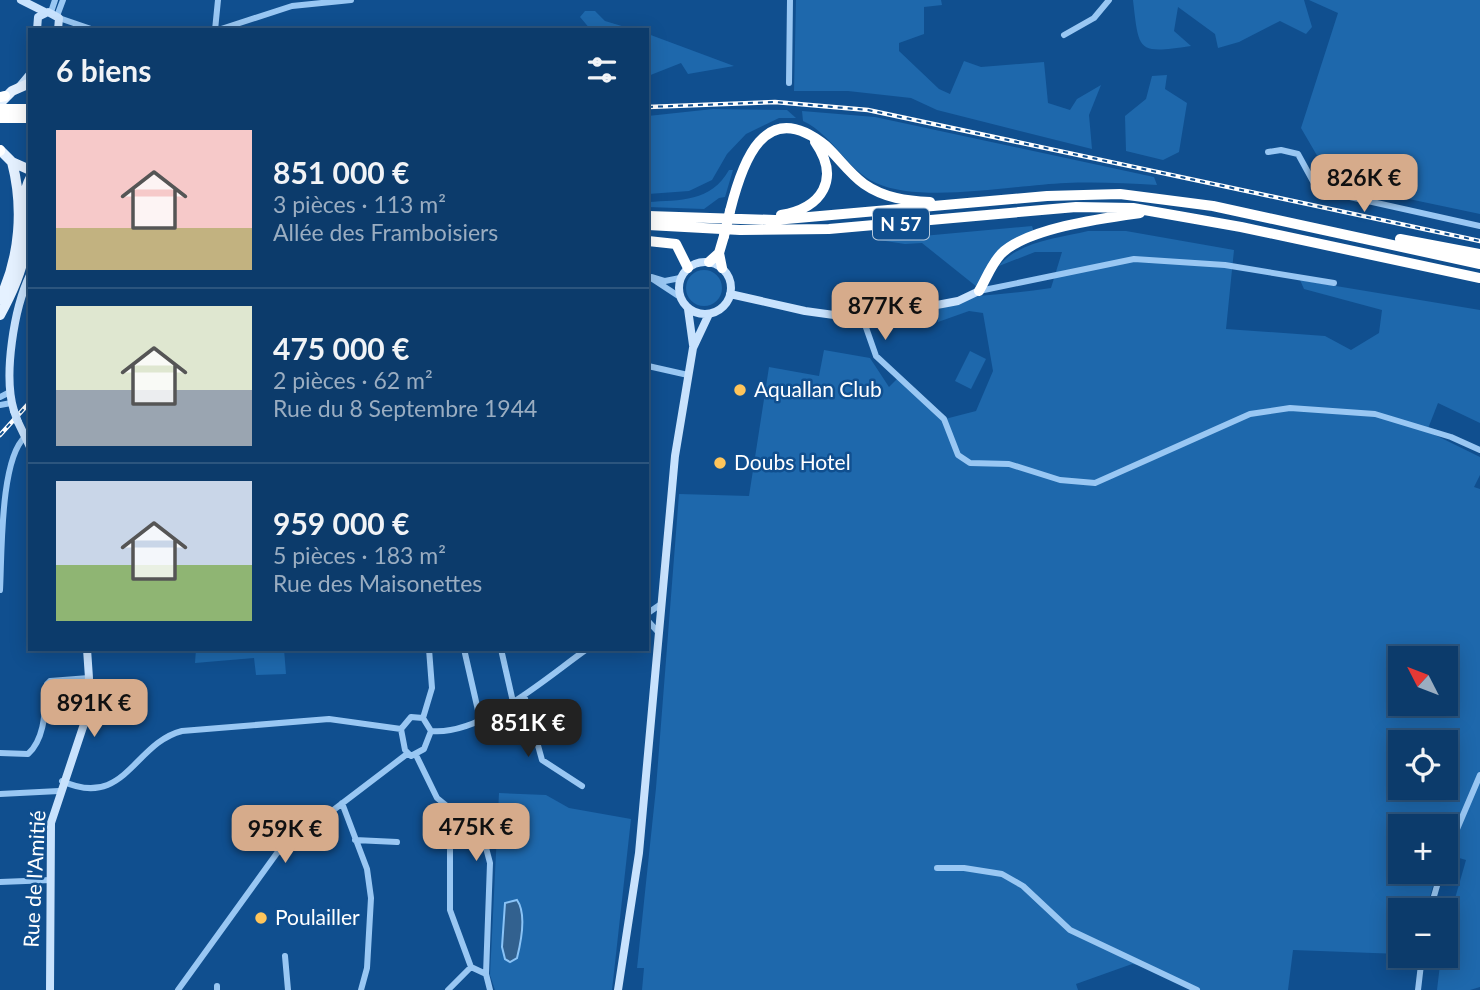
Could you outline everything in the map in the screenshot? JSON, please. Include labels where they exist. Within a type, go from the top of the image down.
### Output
[{"type":"highway","points":[[0,109],[28,109]]},
{"type":"highway","points":[[0,118],[28,118]]},
{"type":"highway","points":[[722,268],[719,253],[742,169],[754,144],[779,131],[790,130],[811,137],[826,147],[852,174],[880,192],[912,201],[968,204]]},
{"type":"highway","points":[[740,222],[790,213],[816,201],[825,186],[828,172],[821,151],[811,137]]},
{"type":"highway","name":"N 57","points":[[649,216],[740,222],[1061,195],[1120,194],[1186,201],[1243,212],[1480,264]]},
{"type":"highway","name":"N 57","points":[[649,225],[740,230],[829,229],[1076,207],[1155,211],[1480,278]]},
{"type":"highway","points":[[983,292],[995,262],[1016,244],[1098,218],[1155,211]]},
{"type":"highway","points":[[1243,212],[1297,218],[1480,254]]},
{"type":"highway","points":[[649,241],[676,244],[688,268]]},
{"type":"highway","points":[[709,262],[719,253]]},
{"type":"main road","points":[[22,1],[37,25],[53,14]]},
{"type":"main road","points":[[22,1],[53,14],[59,28]]},
{"type":"main road","points":[[1,100],[28,76]]},
{"type":"main road","points":[[19,87],[28,84]]},
{"type":"main road","points":[[0,150],[12,162],[28,169]]},
{"type":"main road","points":[[0,315],[23,276],[12,162]]},
{"type":"main road","points":[[28,184],[25,192],[23,276],[4,395],[13,407],[28,441]]},
{"type":"main road","points":[[618,990],[639,853],[675,456],[693,348],[692,322],[680,297],[680,278],[688,268],[709,262],[722,268],[730,280],[730,294],[724,305],[709,314],[693,348]]},
{"type":"main road","points":[[0,299],[2,286],[23,276]]},
{"type":"main road","points":[[730,294],[805,311],[863,319],[958,302],[983,292]]},
{"type":"main road","points":[[688,309],[709,314]]},
{"type":"main road","name":"Rue de l'Amitié","points":[[50,990],[51,823],[62,781],[84,724],[89,678],[87,651]]},
{"type":"street","points":[[53,14],[55,0]]},
{"type":"street","points":[[53,14],[63,0]]},
{"type":"street","points":[[216,28],[218,0]]},
{"type":"street","points":[[222,28],[292,6],[351,0]]},
{"type":"street","points":[[789,83],[790,0]]},
{"type":"street","points":[[1064,35],[1094,18],[1109,0]]},
{"type":"street","points":[[53,14],[89,28]]},
{"type":"street","points":[[1268,152],[1281,150],[1298,155],[1315,185],[1323,191],[1480,226]]},
{"type":"street","points":[[983,292],[1134,259],[1225,265],[1334,283]]},
{"type":"street","points":[[649,276],[665,281],[680,278]]},
{"type":"street","points":[[649,277],[680,297]]},
{"type":"street","points":[[863,319],[876,356],[944,419],[963,461],[1009,464],[1072,482],[1104,481],[1250,414],[1290,408],[1375,414],[1451,437],[1480,450]]},
{"type":"street","points":[[649,366],[688,375]]},
{"type":"street","points":[[0,405],[13,407]]},
{"type":"street","points":[[0,590],[7,467],[17,443],[28,441]]},
{"type":"street","points":[[649,612],[661,604]]},
{"type":"street","points":[[649,622],[658,632]]},
{"type":"street","points":[[178,990],[277,853],[407,754],[416,755],[424,749],[431,731],[424,718],[432,688],[429,651]]},
{"type":"street","points":[[464,651],[480,719]]},
{"type":"street","points":[[431,731],[450,731],[513,702],[584,651]]},
{"type":"street","points":[[502,652],[513,702]]},
{"type":"street","points":[[0,753],[28,754],[33,750],[42,726],[47,684],[50,681],[89,678]]},
{"type":"street","points":[[524,695],[542,760],[582,786]]},
{"type":"street","points":[[401,729],[411,717],[424,718]]},
{"type":"street","points":[[62,781],[80,787],[111,785],[127,774],[156,743],[170,734],[182,731],[329,719],[401,729]]},
{"type":"street","points":[[401,729],[407,754]]},
{"type":"street","points":[[416,755],[437,798],[480,835],[490,863],[486,974],[490,990]]},
{"type":"street","points":[[1458,827],[1480,775]]},
{"type":"street","points":[[0,794],[59,791]]},
{"type":"street","points":[[342,803],[368,869],[371,898],[367,968],[361,990]]},
{"type":"street","points":[[453,814],[450,828],[450,910],[471,967],[486,974]]},
{"type":"street","points":[[355,840],[397,842]]},
{"type":"street","points":[[937,868],[964,868],[1002,874],[1023,886],[1070,930],[1197,990]]},
{"type":"street","points":[[0,882],[51,880]]},
{"type":"street","points":[[285,956],[289,990]]},
{"type":"street","points":[[447,990],[471,967]]},
{"type":"street","points":[[1418,990],[1421,968]]},
{"type":"shaded area","points":[[796,0],[941,0],[942,5],[924,7],[924,34],[899,43],[899,51],[939,89],[950,94],[964,61],[981,67],[1044,62],[1048,103],[1070,110],[1077,99],[1101,85],[1089,115],[1092,149],[937,110],[911,98],[848,91],[794,91]]},
{"type":"shaded area","points":[[1133,0],[1304,0],[1312,27],[1306,34],[1280,21],[1239,42],[1218,48],[1215,34],[1178,7],[1174,31],[1191,46],[1150,49],[1140,40]]},
{"type":"shaded area","points":[[1309,0],[1480,0],[1480,214],[1333,183],[1301,128],[1338,13]]},
{"type":"shaded area","points":[[585,11],[595,11],[605,21],[628,28],[589,28],[580,17]]},
{"type":"shaded area","points":[[649,34],[734,66],[688,74],[681,63],[649,76]]},
{"type":"shaded area","points":[[1167,75],[1165,89],[1187,103],[1179,152],[1163,160],[1126,151],[1125,116],[1146,99],[1152,76]]},
{"type":"shaded area","points":[[713,109],[787,110],[796,118],[779,118],[746,134],[727,154],[712,180],[689,191],[649,194],[649,116]]},
{"type":"shaded area","points":[[802,111],[875,117],[1154,177],[1157,185],[1066,183],[943,193],[895,189],[865,177],[823,135],[803,121]]},
{"type":"shaded area","points":[[729,170],[733,170],[725,197],[719,198],[704,209],[649,207],[649,202],[704,194],[722,180]]},
{"type":"shaded area","points":[[1032,226],[1034,232],[1007,245],[977,287],[922,243],[905,244],[879,240]]},
{"type":"shaded area","points":[[1088,231],[1126,231],[1234,250],[1226,329],[1325,336],[1351,350],[1379,333],[1382,310],[1304,289],[1300,280],[1480,310],[1480,423],[1438,403],[1427,431],[1480,457],[1480,475],[1474,487],[1480,489],[1480,987],[1470,990],[1437,990],[1440,968],[1458,968],[1458,898],[1455,898],[1466,860],[1458,858],[1458,814],[1388,814],[1388,884],[1434,884],[1429,898],[1388,898],[1388,954],[1293,950],[1288,990],[1191,990],[1144,966],[1132,964],[1076,984],[1078,990],[642,990],[644,968],[637,968],[656,788],[679,494],[749,496],[769,367],[819,376],[824,350],[870,358],[889,387],[897,379],[945,419],[976,411],[993,371],[983,313],[969,311],[938,322],[936,310],[978,296],[1051,288],[1062,252],[1035,252],[999,266],[1017,251]]},
{"type":"shaded area","points":[[704,270],[717,275],[722,288],[717,301],[704,306],[691,301],[686,288],[691,275]]},
{"type":"shaded area","points":[[970,351],[986,359],[971,389],[955,381]]},
{"type":"shaded area","points":[[196,651],[284,651],[286,674],[256,675],[254,658],[195,663]]},
{"type":"shaded area","points":[[499,793],[546,795],[569,808],[631,819],[612,990],[495,990],[490,975]]},
{"type":"shaded area","points":[[517,900],[522,913],[521,936],[517,958],[510,962],[505,959],[502,947],[505,903]]},
{"type":"railway","points":[[649,107],[775,102],[868,110],[1480,241]]},
{"type":"railway","points":[[0,435],[28,404]]},
{"type":"place","name":"Aquallan Club","points":[[740,390]]},
{"type":"place","name":"Doubs Hotel","points":[[720,463]]},
{"type":"place","name":"Poulailler","points":[[261,918]]}]
